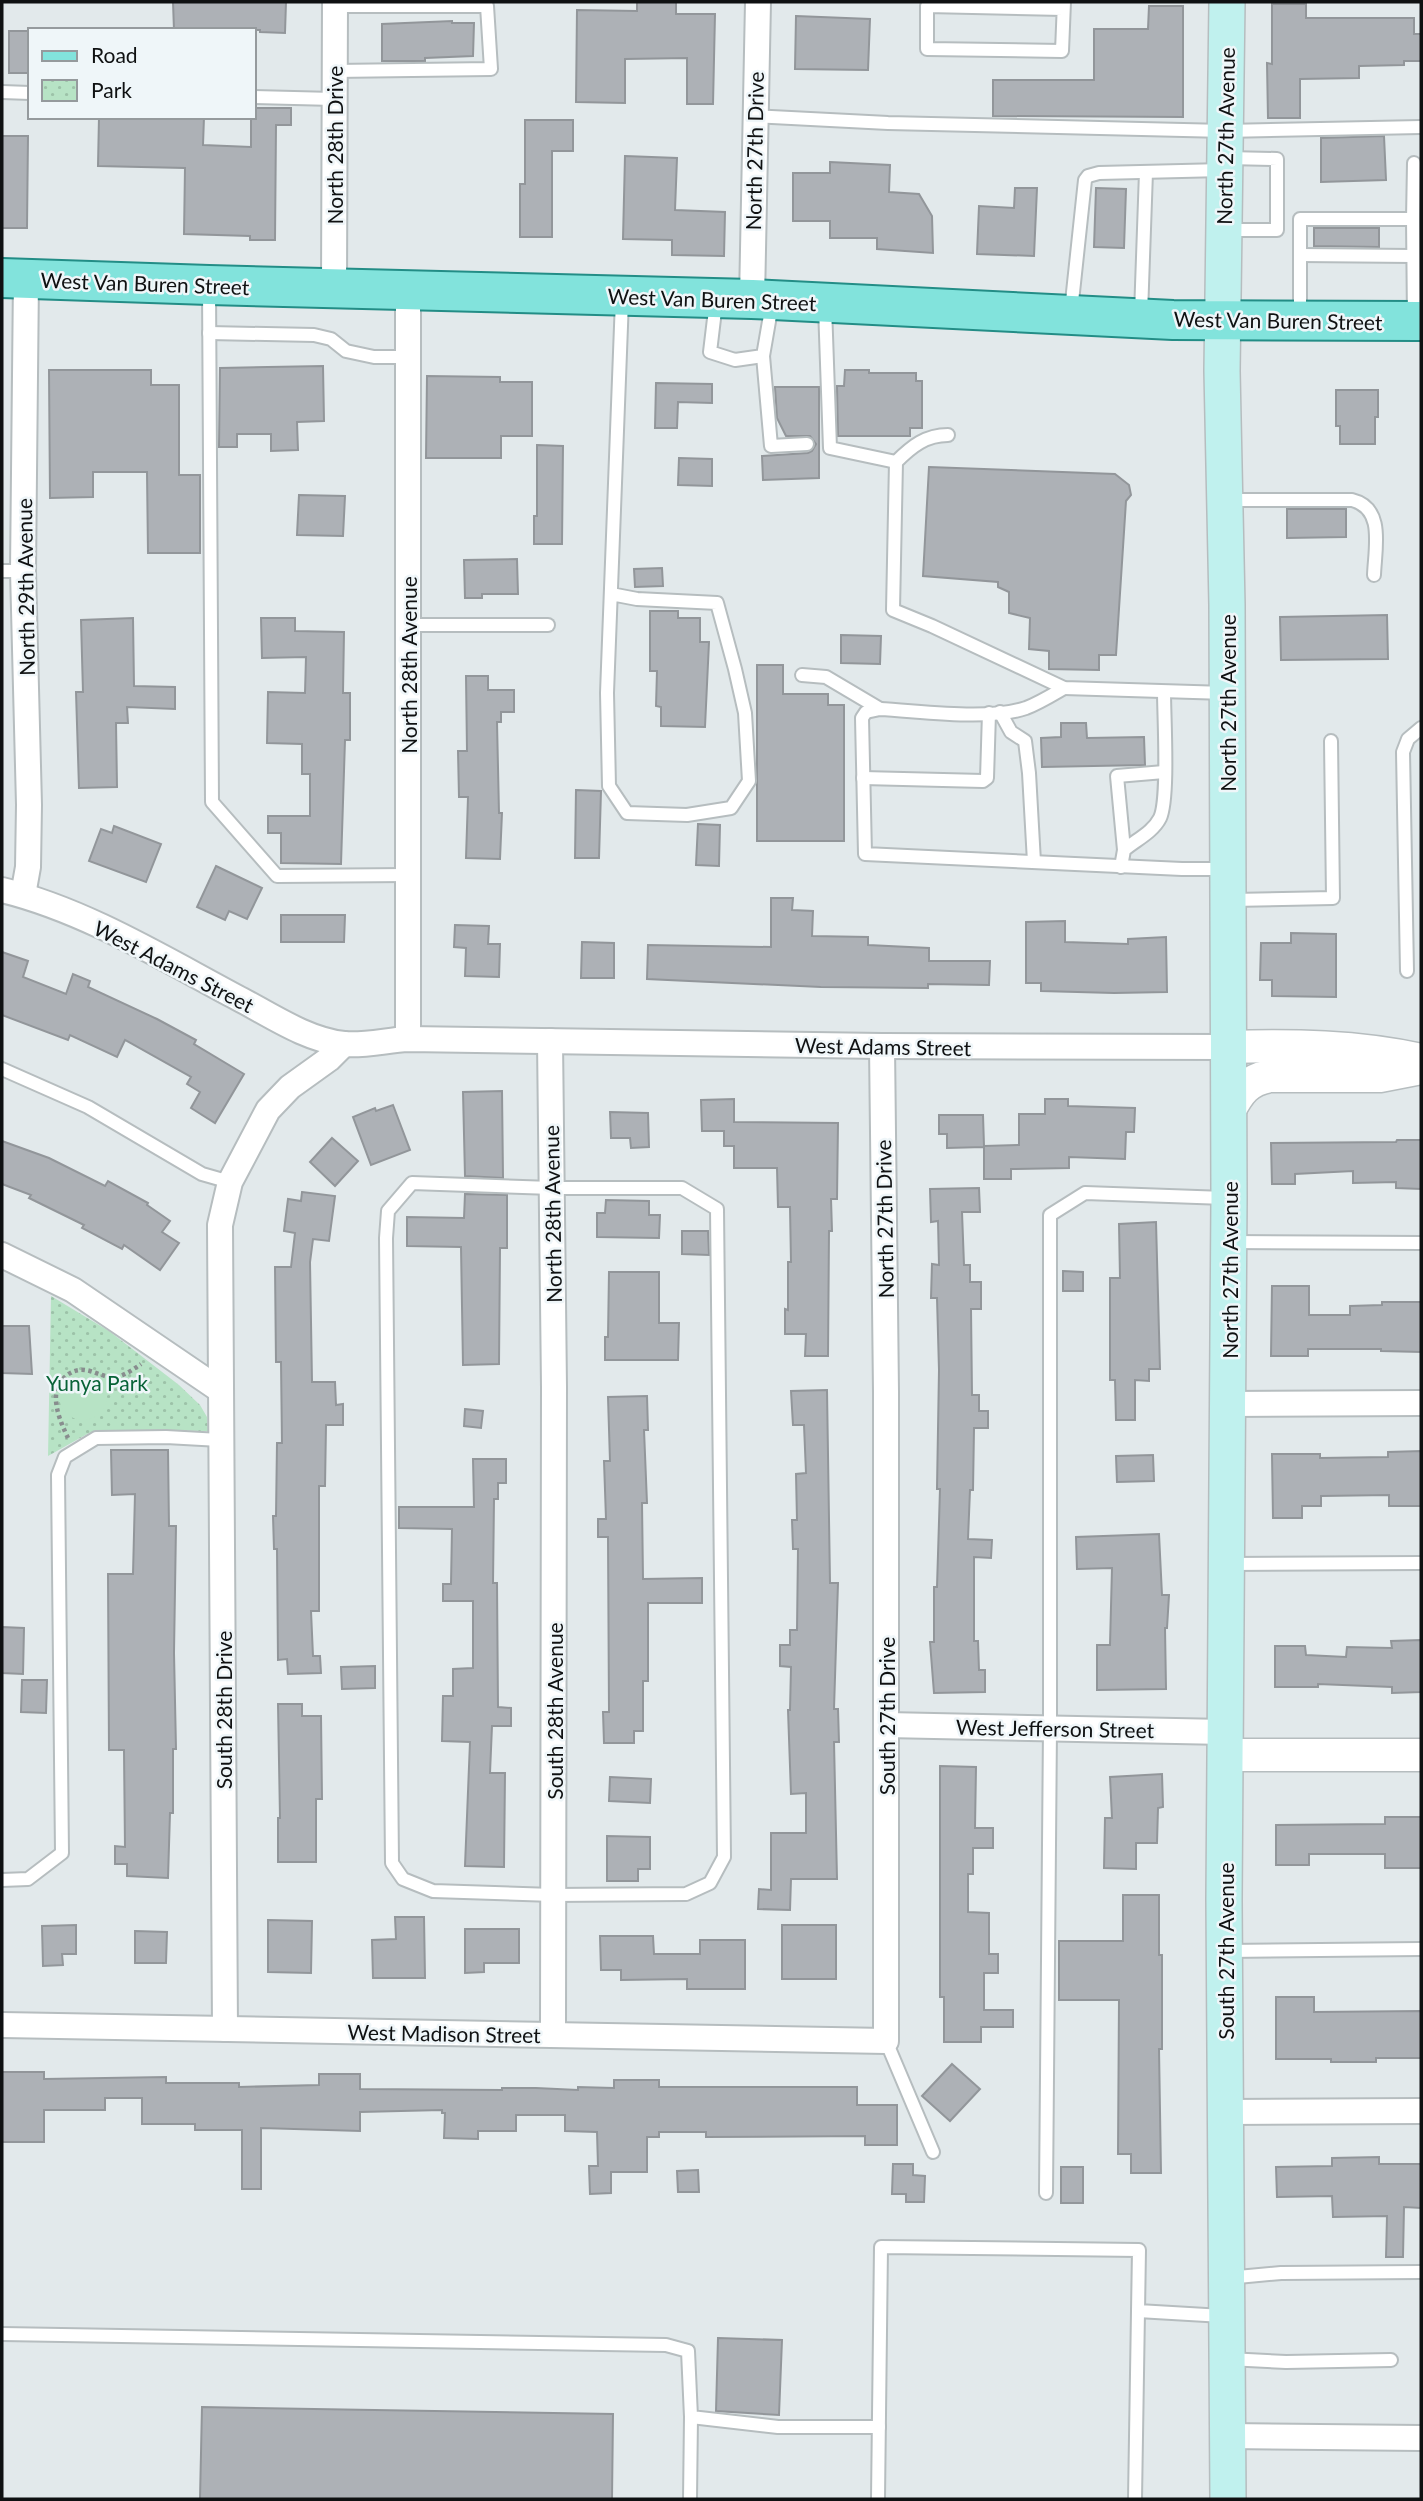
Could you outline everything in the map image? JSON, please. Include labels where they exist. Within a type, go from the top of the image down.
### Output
[{"type":"main road","name":"North 27th Avenue","points":[[1227,2],[1223,320],[1228,885],[1228,1404]]},
{"type":"main road","name":"West Van Buren Street","points":[[14,278],[747,299],[1141,318],[1418,321]]},
{"type":"main road","name":"South 27th Avenue","points":[[1228,1404],[1224,1951],[1228,2499]]},
{"type":"street","name":"North 27th Drive","points":[[747,299],[758,2]]},
{"type":"street","name":"North 28th Drive","points":[[334,289],[335,4]]},
{"type":"street","name":"North 29th Avenue","points":[[12,892],[28,867],[29,805],[12,571],[14,278]]},
{"type":"street","name":"North 28th Avenue","points":[[408,291],[408,1039]]},
{"type":"street","name":"West Adams Street","points":[[12,892],[100,927],[285,1023],[317,1037],[344,1044],[408,1039],[882,1046],[1267,1046],[1382,1051],[1421,1060]]},
{"type":"street","name":"North 28th Avenue","points":[[550,1041],[554,1387]]},
{"type":"street","points":[[220,1390],[220,1226],[230,1182],[268,1110],[290,1087],[329,1059],[344,1044]]},
{"type":"street","name":"North 27th Drive","points":[[882,1046],[886,1392]]},
{"type":"street","points":[[1229,1111],[1238,1094],[1255,1079],[1269,1076],[1380,1076],[1421,1068]]},
{"type":"street","points":[[2,1255],[73,1290],[220,1390]]},
{"type":"street","name":"South 28th Avenue","points":[[553,2035],[554,1387]]},
{"type":"street","name":"South 28th Drive","points":[[220,1390],[225,2029]]},
{"type":"street","name":"South 27th Drive","points":[[886,1392],[886,2041]]},
{"type":"street","points":[[1228,1404],[1421,1403]]},
{"type":"street","name":"West Jefferson Street","points":[[886,1724],[1050,1728],[1225,1744],[1421,1755]]},
{"type":"street","name":"West Madison Street","points":[[2,2025],[886,2041]]},
{"type":"street","points":[[1227,2112],[1421,2111]]},
{"type":"street","points":[[1228,2436],[1421,2438]]},
{"type":"lane","points":[[334,71],[491,69],[487,6],[335,4]]},
{"type":"lane","points":[[927,6],[1064,6],[1062,51],[927,49],[927,6]]},
{"type":"lane","points":[[2,92],[28,93]]},
{"type":"lane","points":[[256,97],[334,99]]},
{"type":"lane","points":[[754,116],[888,123],[1277,159],[1277,230]]},
{"type":"lane","points":[[1070,315],[1085,180],[1088,176],[1098,173],[1146,172],[1225,153],[1421,127]]},
{"type":"lane","points":[[1414,163],[1413,256],[1418,321]]},
{"type":"lane","points":[[1141,318],[1146,172]]},
{"type":"lane","points":[[1300,321],[1300,219],[1413,219]]},
{"type":"lane","points":[[1224,230],[1300,231]]},
{"type":"lane","points":[[1300,255],[1413,256]]},
{"type":"lane","points":[[209,285],[212,802],[276,876],[409,875]]},
{"type":"lane","points":[[611,594],[717,603],[745,713],[749,781],[731,808],[687,815],[627,813],[609,786],[607,693],[622,296]]},
{"type":"lane","points":[[747,299],[710,352],[734,360],[763,356]]},
{"type":"lane","points":[[747,299],[763,356],[771,446],[807,444]]},
{"type":"lane","points":[[825,303],[830,448],[896,462],[932,435],[948,435]]},
{"type":"lane","points":[[209,333],[314,335],[331,339],[346,351],[374,357],[407,357]]},
{"type":"lane","points":[[896,462],[893,610],[932,625],[1064,688],[1227,693]]},
{"type":"lane","points":[[1225,499],[1362,502],[1371,510],[1375,521],[1374,575]]},
{"type":"lane","points":[[408,625],[548,625]]},
{"type":"lane","points":[[802,675],[826,677],[880,709]]},
{"type":"lane","points":[[1064,688],[1024,709],[995,713],[880,709],[866,712],[862,719],[865,854],[1121,867],[1228,885],[1333,898],[1331,741]]},
{"type":"lane","points":[[1124,850],[1153,828],[1161,816],[1164,692]]},
{"type":"lane","points":[[863,779],[983,781],[987,778],[995,713]]},
{"type":"lane","points":[[995,713],[1011,732],[1025,741],[1034,862]]},
{"type":"lane","points":[[1407,971],[1403,752],[1408,739],[1421,728]]},
{"type":"lane","points":[[1121,867],[1124,850],[1117,776],[1164,772]]},
{"type":"lane","points":[[2,1069],[88,1107],[202,1174],[230,1182]]},
{"type":"lane","points":[[412,1184],[682,1188],[717,1209],[723,1857],[710,1883],[686,1894],[554,1895],[433,1891],[403,1879],[392,1863],[386,1238],[388,1211],[412,1184]]},
{"type":"lane","points":[[1046,2193],[1050,1215],[1085,1193],[1229,1198]]},
{"type":"lane","points":[[1229,1242],[1421,1243]]},
{"type":"lane","points":[[2,1880],[28,1879],[62,1853],[58,1475],[65,1457],[96,1438],[166,1437],[220,1440]]},
{"type":"lane","points":[[1227,1564],[1421,1563]]},
{"type":"lane","points":[[1224,1951],[1421,1949]]},
{"type":"lane","points":[[886,2041],[933,2152]]},
{"type":"lane","points":[[878,2499],[881,2247],[1139,2250],[1135,2499]]},
{"type":"lane","points":[[1227,2278],[1281,2273],[1421,2272]]},
{"type":"lane","points":[[1138,2311],[1227,2316]]},
{"type":"lane","points":[[2,2334],[666,2345],[688,2351],[691,2417],[690,2499]]},
{"type":"lane","points":[[1227,2359],[1286,2362],[1391,2360]]},
{"type":"lane","points":[[691,2417],[778,2427],[879,2427]]},
{"type":"path","points":[[74,1452],[60,1421],[55,1395],[60,1381],[79,1370],[115,1377],[130,1372],[145,1362]]},
{"type":"green space","name":"Yunya Park","points":[[51,1296],[109,1331],[179,1385],[200,1405],[207,1417],[208,1431],[102,1430],[89,1433],[48,1456]]},
{"type":"green space","points":[[83,1372],[100,1379],[107,1396],[100,1413],[83,1420],[66,1413],[59,1396],[66,1379]]},
{"type":"building","points":[[173,2],[286,2],[285,33],[260,32],[256,28],[174,28]]},
{"type":"building","points":[[637,2],[676,2],[676,14],[715,14],[713,104],[687,104],[687,58],[625,59],[625,103],[576,102],[577,10],[637,11]]},
{"type":"building","points":[[1272,4],[1306,4],[1306,18],[1414,18],[1414,34],[1421,34],[1421,61],[1404,61],[1404,65],[1359,66],[1359,78],[1300,79],[1300,118],[1268,118],[1267,63],[1272,64]]},
{"type":"building","points":[[1149,6],[1183,6],[1183,117],[993,116],[993,80],[1094,80],[1094,29],[1148,29]]},
{"type":"building","points":[[796,16],[870,19],[868,70],[795,69]]},
{"type":"building","points":[[452,21],[474,23],[473,56],[425,58],[425,61],[382,61],[382,24]]},
{"type":"building","points":[[9,31],[28,31],[28,73],[9,73]]},
{"type":"building","points":[[256,108],[291,108],[291,125],[276,125],[275,240],[250,240],[250,236],[184,234],[185,168],[98,166],[99,119],[204,119],[203,145],[251,147],[251,119],[256,119]]},
{"type":"building","points":[[525,120],[573,120],[573,151],[552,151],[552,237],[520,237],[520,184],[525,184]]},
{"type":"building","points":[[2,136],[28,136],[27,228],[2,228]]},
{"type":"building","points":[[1384,136],[1386,180],[1321,182],[1321,138]]},
{"type":"building","points":[[625,156],[677,158],[675,210],[725,212],[724,256],[672,255],[672,240],[623,239]]},
{"type":"building","points":[[830,162],[890,165],[889,192],[919,194],[932,216],[933,253],[877,249],[877,238],[830,238],[830,221],[793,221],[793,173],[830,173]]},
{"type":"building","points":[[1015,188],[1037,188],[1034,256],[977,254],[979,206],[1014,208]]},
{"type":"building","points":[[1096,188],[1126,189],[1124,248],[1094,247]]},
{"type":"building","points":[[1314,228],[1379,228],[1379,247],[1314,246]]},
{"type":"building","points":[[323,366],[324,421],[297,422],[298,450],[271,451],[271,434],[237,434],[237,447],[219,447],[220,368]]},
{"type":"building","points":[[49,370],[151,370],[151,385],[179,385],[179,475],[200,475],[200,553],[148,553],[147,472],[93,472],[93,497],[50,498]]},
{"type":"building","points":[[845,370],[916,373],[916,381],[922,381],[922,428],[910,428],[910,436],[838,436],[837,386],[844,386]]},
{"type":"building","points":[[427,376],[500,377],[500,382],[532,382],[532,436],[501,436],[501,458],[426,458]]},
{"type":"building","points":[[656,383],[712,384],[712,403],[678,402],[677,428],[655,428]]},
{"type":"building","points":[[775,387],[819,387],[819,478],[763,480],[762,456],[808,453],[816,444],[810,436],[786,436],[777,418]]},
{"type":"building","points":[[1336,390],[1378,390],[1375,444],[1340,444],[1340,426],[1336,426]]},
{"type":"building","points":[[537,445],[563,446],[562,544],[534,544],[534,516],[537,516]]},
{"type":"building","points":[[679,458],[712,459],[712,486],[678,485]]},
{"type":"building","points":[[929,467],[1115,474],[1129,485],[1131,495],[1126,501],[1116,655],[1099,655],[1099,670],[1049,669],[1049,651],[1029,649],[1030,618],[1009,613],[1009,592],[998,587],[998,582],[923,576]]},
{"type":"building","points":[[299,495],[345,496],[343,536],[297,535]]},
{"type":"building","points":[[1287,509],[1346,509],[1346,537],[1287,538]]},
{"type":"building","points":[[517,559],[518,594],[482,594],[482,598],[465,598],[464,560]]},
{"type":"building","points":[[662,568],[663,586],[635,587],[634,569]]},
{"type":"building","points":[[650,611],[678,611],[678,618],[700,618],[700,642],[709,642],[705,727],[661,726],[661,707],[656,706],[657,671],[650,671]]},
{"type":"building","points":[[1387,615],[1388,659],[1281,660],[1280,617]]},
{"type":"building","points":[[133,618],[134,686],[175,687],[175,709],[127,707],[128,723],[116,723],[117,787],[79,788],[76,692],[83,692],[81,620]]},
{"type":"building","points":[[261,618],[295,618],[295,631],[344,632],[343,693],[350,693],[350,740],[345,740],[341,864],[281,863],[281,833],[268,833],[268,816],[310,816],[310,774],[302,774],[302,744],[267,743],[268,692],[305,693],[306,657],[262,658]]},
{"type":"building","points":[[841,635],[881,636],[880,664],[841,663]]},
{"type":"building","points":[[757,665],[783,665],[783,694],[828,694],[828,705],[844,705],[844,841],[757,841]]},
{"type":"building","points":[[466,676],[488,676],[488,690],[514,690],[514,712],[501,712],[501,722],[497,722],[499,813],[502,813],[500,859],[466,858],[468,797],[459,797],[458,751],[467,751]]},
{"type":"building","points":[[1061,723],[1086,723],[1087,738],[1144,737],[1145,765],[1042,767],[1041,738],[1061,737]]},
{"type":"building","points":[[576,790],[601,791],[599,858],[575,858]]},
{"type":"building","points":[[698,824],[720,825],[719,866],[696,865]]},
{"type":"building","points":[[114,826],[161,844],[146,882],[89,861],[101,829],[112,833]]},
{"type":"building","points":[[216,866],[262,888],[247,919],[229,911],[225,920],[197,907]]},
{"type":"building","points":[[771,898],[793,898],[792,910],[813,911],[812,936],[868,937],[868,945],[929,948],[929,961],[990,961],[989,985],[928,984],[928,988],[821,987],[647,979],[648,945],[771,947]]},
{"type":"building","points":[[281,915],[345,915],[344,942],[281,942]]},
{"type":"building","points":[[1065,921],[1065,942],[1128,944],[1128,939],[1166,937],[1167,992],[1041,991],[1041,983],[1026,983],[1026,922]]},
{"type":"building","points":[[455,925],[489,926],[488,944],[500,944],[499,977],[465,976],[466,948],[454,947]]},
{"type":"building","points":[[1291,933],[1336,934],[1336,997],[1272,996],[1272,980],[1260,980],[1261,943],[1291,943]]},
{"type":"building","points":[[582,942],[614,943],[614,978],[581,978]]},
{"type":"building","points":[[2,952],[28,961],[23,977],[66,994],[73,974],[90,981],[88,987],[196,1040],[194,1044],[244,1074],[215,1123],[191,1108],[200,1092],[187,1084],[191,1077],[125,1040],[117,1057],[70,1035],[68,1040],[2,1015]]},
{"type":"building","points":[[502,1091],[503,1178],[465,1176],[463,1092]]},
{"type":"building","points":[[734,1099],[734,1122],[838,1123],[837,1199],[831,1199],[832,1231],[829,1231],[828,1356],[805,1356],[806,1334],[785,1334],[788,1262],[791,1262],[790,1207],[778,1207],[777,1168],[734,1168],[734,1146],[724,1146],[724,1131],[702,1131],[701,1100]]},
{"type":"building","points":[[1045,1099],[1068,1099],[1068,1106],[1135,1108],[1134,1132],[1126,1132],[1125,1159],[1069,1157],[1069,1168],[1011,1169],[1011,1179],[984,1179],[984,1147],[947,1148],[947,1134],[939,1134],[939,1115],[983,1115],[984,1146],[1019,1145],[1019,1114],[1045,1114]]},
{"type":"building","points":[[393,1105],[410,1150],[371,1165],[353,1117],[375,1108],[376,1111]]},
{"type":"building","points":[[610,1112],[648,1113],[649,1147],[631,1148],[630,1138],[611,1138]]},
{"type":"building","points":[[332,1138],[358,1161],[335,1186],[310,1162]]},
{"type":"building","points":[[1421,1140],[1421,1189],[1396,1188],[1396,1182],[1353,1183],[1353,1171],[1295,1174],[1295,1184],[1272,1184],[1271,1143]]},
{"type":"building","points":[[2,1141],[49,1158],[105,1186],[108,1181],[148,1203],[147,1205],[170,1221],[162,1232],[179,1243],[160,1270],[124,1245],[122,1249],[82,1228],[84,1225],[29,1198],[31,1195],[2,1184]]},
{"type":"building","points":[[979,1188],[980,1212],[962,1212],[964,1265],[970,1265],[970,1282],[981,1282],[981,1309],[971,1309],[972,1395],[979,1395],[979,1411],[988,1411],[988,1428],[974,1428],[973,1490],[970,1490],[968,1539],[992,1540],[991,1558],[974,1557],[974,1641],[978,1641],[979,1670],[985,1670],[985,1692],[934,1693],[930,1642],[934,1642],[934,1587],[937,1587],[940,1489],[937,1489],[937,1298],[931,1298],[932,1264],[939,1265],[938,1221],[931,1222],[930,1189]]},
{"type":"building","points":[[302,1192],[335,1196],[329,1241],[313,1239],[310,1262],[312,1382],[335,1382],[336,1405],[343,1404],[343,1425],[326,1425],[325,1486],[319,1486],[319,1611],[311,1611],[313,1656],[320,1656],[321,1673],[288,1674],[287,1659],[278,1660],[277,1549],[274,1549],[277,1443],[282,1443],[281,1362],[276,1362],[275,1267],[291,1267],[295,1233],[284,1231],[288,1199],[301,1201]]},
{"type":"building","points":[[465,1194],[507,1195],[507,1248],[500,1248],[499,1364],[463,1365],[461,1247],[407,1246],[407,1217],[464,1218]]},
{"type":"building","points":[[606,1200],[649,1201],[649,1215],[660,1215],[659,1238],[597,1237],[597,1213],[605,1213]]},
{"type":"building","points":[[1156,1222],[1160,1369],[1149,1369],[1149,1381],[1135,1380],[1135,1420],[1116,1420],[1115,1380],[1110,1380],[1110,1278],[1120,1278],[1119,1224]]},
{"type":"building","points":[[682,1231],[708,1231],[709,1255],[682,1254]]},
{"type":"building","points":[[1063,1271],[1083,1272],[1083,1291],[1063,1291]]},
{"type":"building","points":[[609,1272],[659,1272],[659,1323],[679,1323],[678,1360],[605,1360]]},
{"type":"building","points":[[1272,1286],[1309,1286],[1309,1315],[1350,1315],[1350,1306],[1382,1305],[1382,1302],[1421,1302],[1421,1352],[1308,1349],[1308,1356],[1271,1356]]},
{"type":"building","points":[[2,1326],[29,1326],[32,1374],[2,1373]]},
{"type":"building","points":[[827,1390],[830,1583],[838,1583],[834,1709],[838,1709],[839,1742],[834,1742],[837,1879],[791,1879],[790,1910],[758,1909],[759,1889],[771,1890],[771,1833],[806,1833],[806,1793],[791,1794],[788,1710],[791,1667],[780,1666],[780,1645],[790,1645],[790,1630],[797,1630],[798,1549],[793,1549],[792,1520],[797,1520],[796,1474],[806,1473],[804,1425],[793,1425],[791,1391]]},
{"type":"building","points":[[647,1396],[648,1430],[644,1430],[647,1503],[642,1503],[643,1579],[702,1578],[702,1603],[648,1603],[648,1681],[643,1681],[643,1731],[634,1731],[634,1743],[604,1743],[603,1712],[609,1712],[608,1537],[598,1537],[598,1519],[606,1519],[604,1461],[610,1461],[608,1397]]},
{"type":"building","points":[[465,1409],[483,1411],[481,1428],[464,1426]]},
{"type":"building","points":[[111,1450],[168,1450],[169,1526],[176,1526],[176,1749],[173,1749],[173,1813],[170,1813],[168,1878],[127,1876],[127,1864],[115,1864],[115,1846],[125,1847],[124,1750],[109,1750],[108,1574],[133,1574],[135,1494],[112,1495]]},
{"type":"building","points":[[1421,1451],[1421,1506],[1389,1506],[1389,1495],[1321,1496],[1321,1506],[1302,1506],[1302,1518],[1273,1518],[1272,1454],[1320,1454],[1320,1458],[1388,1457],[1388,1452]]},
{"type":"building","points":[[1153,1455],[1154,1481],[1117,1482],[1116,1456]]},
{"type":"building","points":[[473,1459],[506,1459],[506,1483],[498,1483],[498,1499],[494,1499],[493,1583],[497,1583],[498,1707],[511,1708],[511,1726],[492,1726],[490,1773],[505,1773],[504,1867],[465,1866],[470,1742],[442,1741],[443,1696],[453,1696],[453,1669],[473,1668],[473,1601],[443,1601],[443,1584],[451,1584],[452,1529],[399,1528],[399,1507],[474,1507]]},
{"type":"building","points":[[1159,1534],[1162,1595],[1169,1595],[1165,1628],[1166,1689],[1097,1690],[1097,1645],[1110,1645],[1112,1568],[1077,1569],[1076,1537]]},
{"type":"building","points":[[2,1627],[24,1628],[23,1674],[2,1673]]},
{"type":"building","points":[[1421,1640],[1421,1692],[1392,1693],[1392,1687],[1318,1684],[1318,1687],[1275,1687],[1275,1646],[1305,1646],[1306,1655],[1346,1657],[1347,1647],[1392,1648],[1391,1641]]},
{"type":"building","points":[[375,1666],[375,1688],[342,1689],[341,1667]]},
{"type":"building","points":[[22,1680],[47,1680],[46,1713],[21,1712]]},
{"type":"building","points":[[278,1704],[302,1704],[302,1716],[321,1716],[322,1799],[316,1799],[316,1862],[278,1862]]},
{"type":"building","points":[[940,1766],[976,1767],[975,1828],[993,1828],[993,1848],[973,1848],[973,1874],[968,1874],[968,1912],[989,1913],[989,1954],[998,1954],[998,1973],[984,1973],[984,2010],[1013,2010],[1013,2027],[981,2027],[981,2042],[944,2042],[944,1997],[940,1997]]},
{"type":"building","points":[[1162,1774],[1163,1807],[1158,1808],[1157,1843],[1136,1843],[1136,1869],[1104,1868],[1105,1818],[1112,1818],[1110,1777]]},
{"type":"building","points":[[610,1777],[651,1779],[650,1803],[609,1801]]},
{"type":"building","points":[[1385,1817],[1421,1817],[1421,1868],[1385,1868],[1385,1854],[1309,1854],[1309,1865],[1276,1865],[1276,1825],[1385,1824]]},
{"type":"building","points":[[607,1836],[650,1837],[650,1869],[638,1869],[638,1881],[607,1881]]},
{"type":"building","points":[[1123,1895],[1159,1895],[1159,1955],[1162,1955],[1162,2049],[1159,2049],[1161,2173],[1131,2173],[1131,2154],[1118,2154],[1119,2000],[1059,2000],[1059,1941],[1123,1941]]},
{"type":"building","points":[[395,1917],[424,1917],[425,1978],[373,1978],[372,1940],[396,1939]]},
{"type":"building","points":[[268,1920],[312,1921],[311,1973],[268,1972]]},
{"type":"building","points":[[76,1925],[76,1954],[62,1954],[63,1965],[43,1966],[42,1926]]},
{"type":"building","points":[[782,1925],[836,1925],[836,1979],[782,1979]]},
{"type":"building","points":[[465,1929],[519,1929],[519,1963],[484,1963],[484,1972],[465,1973]]},
{"type":"building","points":[[135,1931],[167,1932],[166,1963],[135,1963]]},
{"type":"building","points":[[600,1936],[653,1936],[654,1954],[700,1954],[700,1940],[745,1940],[745,1989],[687,1989],[687,1979],[621,1980],[621,1970],[601,1970]]},
{"type":"building","points":[[1276,1997],[1314,1997],[1314,2012],[1421,2011],[1421,2058],[1376,2058],[1376,2062],[1276,2059]]},
{"type":"building","points":[[952,2064],[980,2089],[950,2121],[922,2096]]},
{"type":"building","points":[[2,2072],[44,2072],[44,2079],[166,2077],[166,2083],[239,2083],[239,2087],[319,2085],[319,2074],[360,2074],[360,2089],[578,2090],[578,2087],[614,2088],[614,2080],[659,2080],[659,2087],[857,2087],[857,2105],[897,2105],[897,2145],[865,2145],[865,2136],[706,2137],[706,2132],[659,2132],[659,2137],[647,2137],[647,2172],[611,2172],[611,2193],[590,2194],[589,2166],[598,2166],[597,2132],[565,2131],[565,2115],[516,2115],[516,2131],[478,2131],[478,2139],[444,2138],[445,2113],[442,2113],[442,2110],[360,2112],[360,2131],[261,2128],[261,2189],[242,2189],[242,2130],[195,2130],[195,2124],[142,2124],[142,2098],[105,2098],[105,2110],[44,2110],[44,2142],[2,2142]]},
{"type":"building","points":[[1379,2157],[1379,2164],[1421,2164],[1421,2208],[1404,2207],[1403,2257],[1386,2257],[1387,2216],[1333,2217],[1332,2196],[1277,2197],[1276,2167],[1332,2166],[1332,2158]]},
{"type":"building","points":[[893,2164],[913,2164],[913,2175],[925,2176],[924,2202],[906,2202],[906,2194],[892,2194]]},
{"type":"building","points":[[1061,2167],[1083,2167],[1083,2203],[1061,2203]]},
{"type":"building","points":[[698,2170],[699,2192],[678,2192],[677,2171]]},
{"type":"building","points":[[718,2338],[782,2340],[779,2415],[716,2411]]},
{"type":"building","points":[[202,2407],[613,2414],[612,2499],[200,2499]]}]
